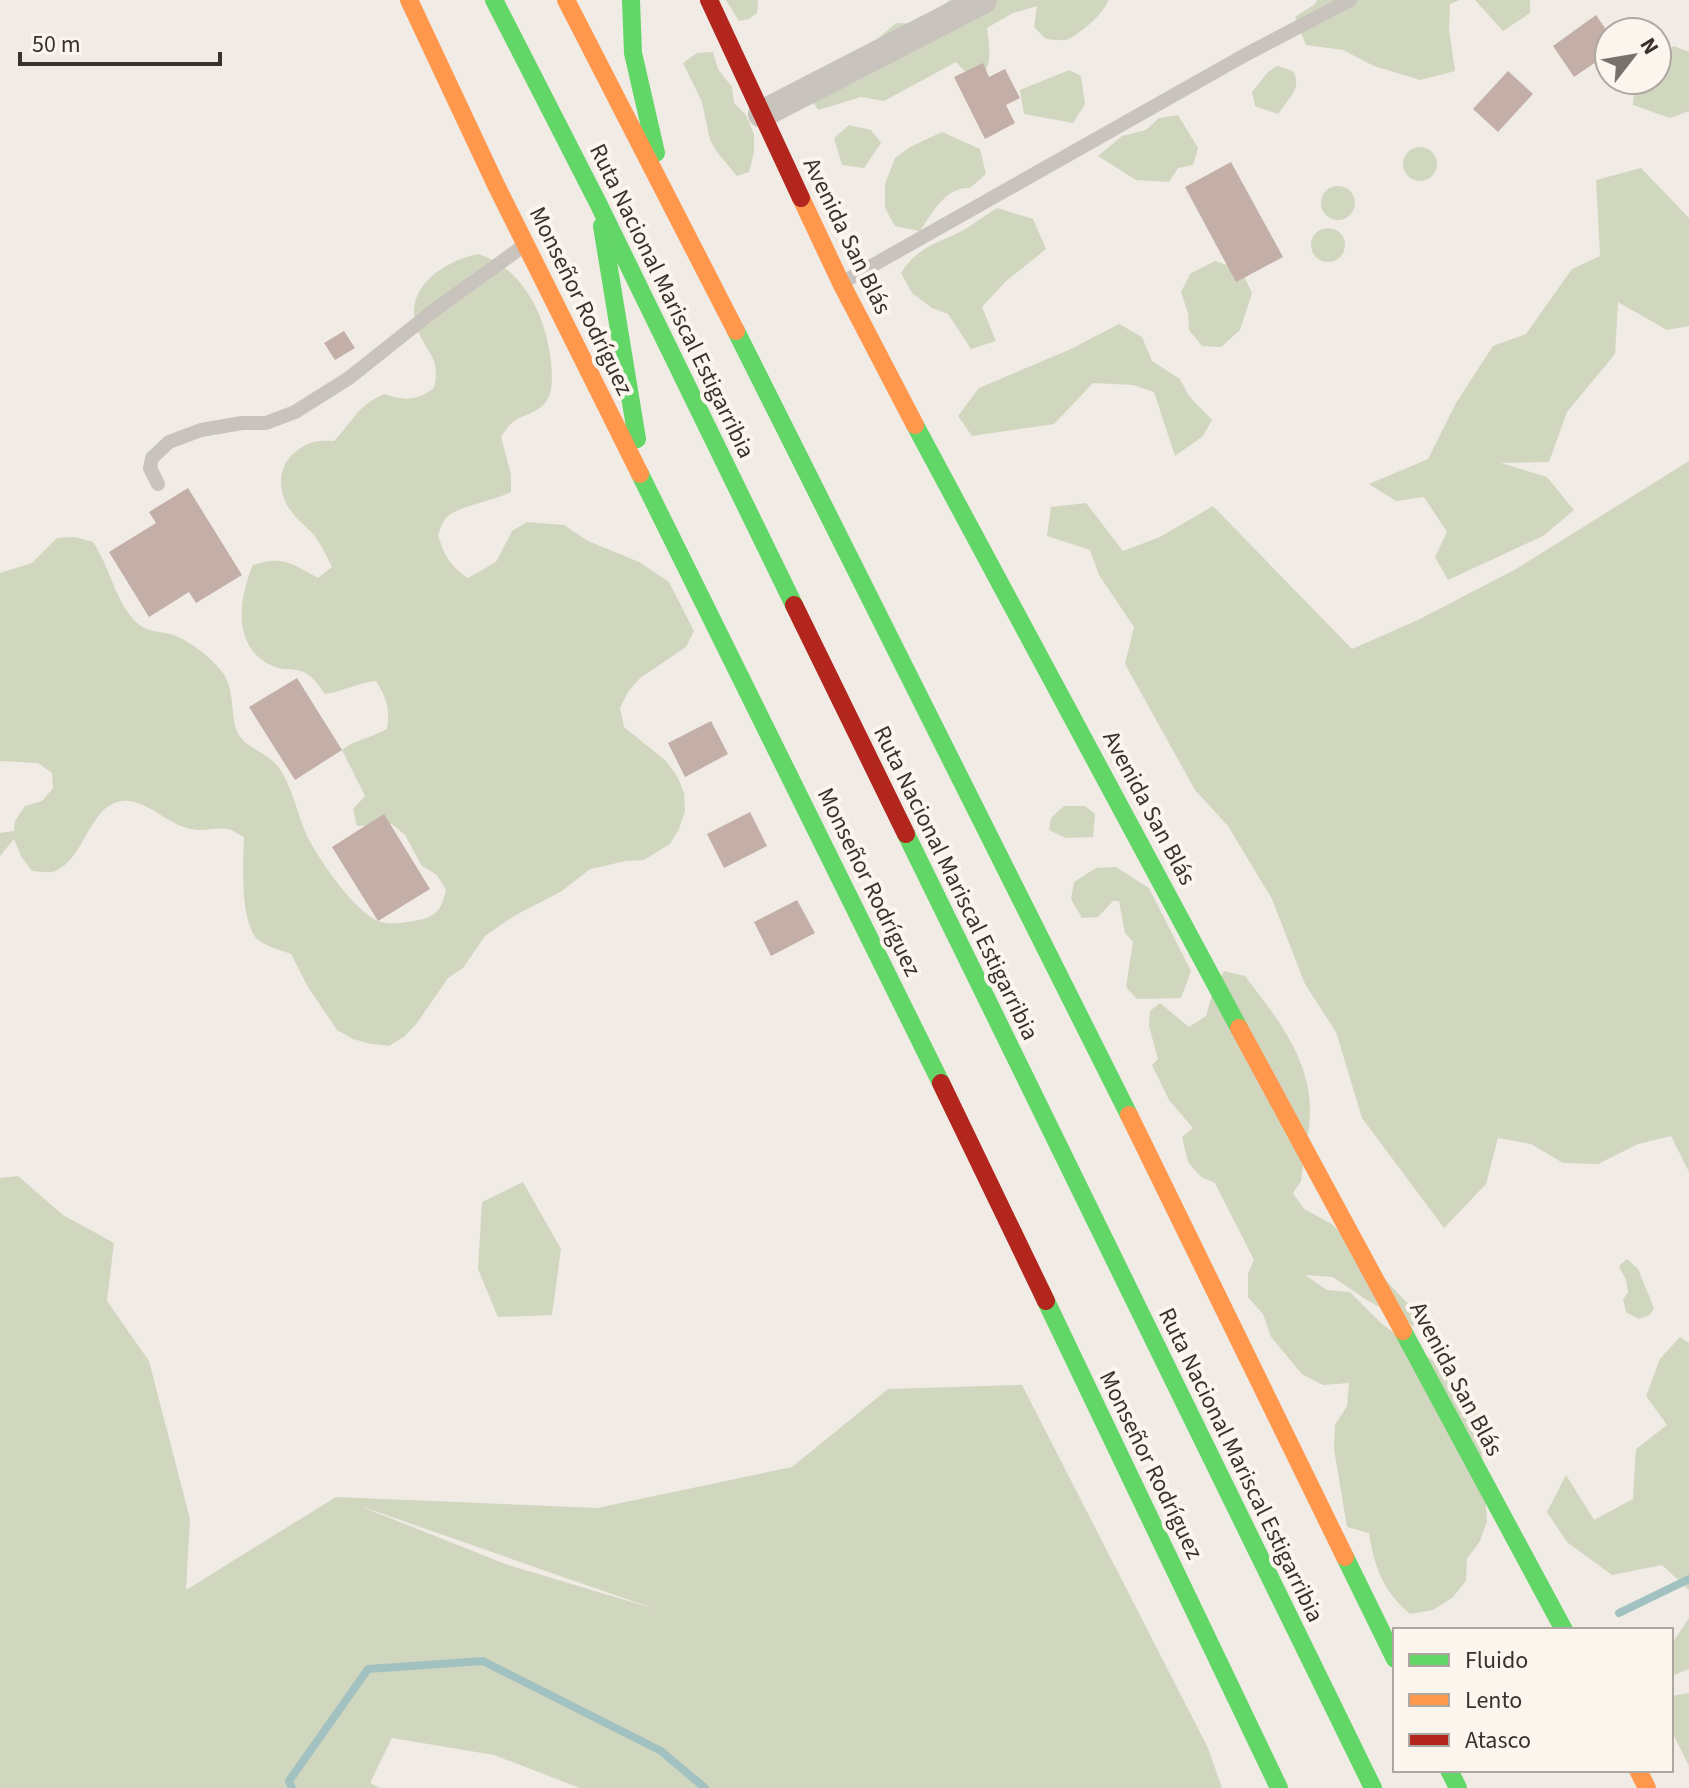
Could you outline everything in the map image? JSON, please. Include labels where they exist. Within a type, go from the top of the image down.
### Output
[{"type":"main road","name":"Monseñor Rodríguez","points":[[409,0],[526,244],[909,1016],[1279,1788]]},
{"type":"main road","name":"Ruta Nacional Mariscal Estigarribia","points":[[494,0],[598,203],[1373,1788]]},
{"type":"main road","name":"Ruta Nacional Mariscal Estigarribia","points":[[566,0],[1183,1223],[1393,1655]]},
{"type":"main road","points":[[631,0],[633,53],[667,195]]},
{"type":"main road","name":"Avenida San Blás","points":[[709,0],[841,283],[919,432],[1563,1628]]},
{"type":"main road","points":[[598,203],[643,481]]},
{"type":"street","points":[[762,114],[983,0]]},
{"type":"lane","points":[[841,283],[1245,55],[1350,0]]},
{"type":"lane","points":[[158,484],[150,468],[152,458],[169,442],[201,430],[242,423],[266,423],[295,412],[349,378],[432,312],[526,244]]},
{"type":"green space","points":[[726,0],[758,0],[757,13],[739,21]]},
{"type":"green space","points":[[950,0],[1108,0],[1091,23],[1066,40],[1046,39],[1034,27],[1037,6],[1013,13],[987,28],[988,64],[977,84],[956,62],[884,101],[861,97],[818,110],[802,85],[859,55],[896,23],[919,24]]},
{"type":"green space","points":[[1317,0],[1460,0],[1450,4],[1449,30],[1455,71],[1420,80],[1374,66],[1343,50],[1306,45],[1295,17]]},
{"type":"green space","points":[[1475,0],[1530,0],[1530,13],[1503,31]]},
{"type":"green space","points":[[1673,47],[1689,52],[1689,111],[1670,118],[1633,105],[1634,96],[1673,96]]},
{"type":"green space","points":[[713,52],[718,69],[732,87],[734,103],[746,115],[754,134],[749,172],[737,176],[710,140],[702,102],[683,63],[697,53]]},
{"type":"green space","points":[[1277,66],[1293,71],[1296,77],[1293,93],[1278,114],[1255,106],[1252,92]]},
{"type":"green space","points":[[1069,70],[1081,76],[1085,104],[1073,123],[1024,114],[1020,90]]},
{"type":"green space","points":[[1178,115],[1198,148],[1193,165],[1178,168],[1169,182],[1136,180],[1098,156],[1122,136],[1146,130],[1159,118]]},
{"type":"green space","points":[[849,125],[871,130],[881,143],[864,168],[842,165],[834,138]]},
{"type":"green space","points":[[942,132],[980,149],[986,174],[970,188],[954,191],[947,196],[920,231],[895,226],[885,208],[885,184],[895,158]]},
{"type":"green space","points":[[1420,147],[1432,152],[1437,164],[1432,176],[1420,181],[1408,176],[1403,164],[1408,152]]},
{"type":"green space","points":[[1641,168],[1689,218],[1689,326],[1667,330],[1618,302],[1615,354],[1567,412],[1549,462],[1501,463],[1547,477],[1574,510],[1543,536],[1448,580],[1435,557],[1447,532],[1424,497],[1396,501],[1369,484],[1428,459],[1456,403],[1493,346],[1526,334],[1572,269],[1600,256],[1596,180]]},
{"type":"green space","points":[[1338,186],[1350,191],[1355,203],[1350,215],[1338,220],[1326,215],[1321,203],[1326,191]]},
{"type":"green space","points":[[997,208],[1033,219],[1046,249],[1005,282],[982,307],[996,341],[971,349],[948,314],[932,308],[912,293],[901,273],[921,251],[964,230]]},
{"type":"green space","points":[[1328,228],[1340,233],[1345,245],[1340,257],[1328,262],[1316,257],[1311,245],[1316,233]]},
{"type":"green space","points":[[478,254],[508,270],[530,296],[548,344],[551,388],[542,406],[513,422],[501,437],[511,474],[511,492],[451,514],[441,526],[438,535],[440,542],[452,564],[468,578],[496,562],[512,531],[527,522],[564,525],[588,541],[639,562],[669,582],[694,631],[686,647],[640,678],[620,708],[624,727],[666,761],[677,776],[684,793],[685,811],[670,844],[644,860],[590,869],[562,891],[514,916],[485,936],[463,968],[448,978],[405,1036],[389,1046],[371,1044],[337,1030],[308,987],[291,954],[256,938],[245,904],[244,837],[232,830],[191,829],[175,824],[138,803],[116,802],[96,819],[73,857],[51,872],[32,871],[14,839],[0,856],[0,833],[14,831],[15,821],[25,806],[42,801],[53,788],[52,773],[38,763],[0,761],[0,573],[32,563],[57,538],[75,537],[93,542],[123,604],[136,622],[184,640],[206,655],[223,673],[229,687],[237,731],[246,743],[271,759],[281,771],[308,838],[348,896],[369,916],[382,922],[406,922],[432,915],[442,903],[446,890],[437,875],[422,866],[405,835],[392,824],[357,826],[353,809],[365,796],[342,750],[387,729],[387,704],[376,681],[325,694],[306,673],[278,668],[252,650],[242,624],[242,610],[253,565],[280,561],[318,578],[332,567],[316,538],[287,504],[281,481],[284,466],[293,454],[307,444],[334,441],[361,409],[374,399],[384,394],[410,398],[434,388],[436,368],[416,325],[416,298],[422,287],[442,269]]},
{"type":"green space","points":[[1215,261],[1241,270],[1252,293],[1240,330],[1221,347],[1202,346],[1189,330],[1188,313],[1181,292],[1190,274]]},
{"type":"green space","points":[[1119,324],[1142,337],[1152,361],[1180,379],[1189,396],[1212,420],[1203,436],[1175,456],[1154,392],[1133,385],[1093,383],[1054,424],[972,436],[958,416],[979,388],[1071,349]]},
{"type":"green space","points":[[1689,461],[1689,1172],[1671,1136],[1638,1144],[1598,1164],[1563,1163],[1531,1144],[1498,1138],[1486,1184],[1444,1228],[1362,1118],[1336,1032],[1305,984],[1272,899],[1228,826],[1195,790],[1125,664],[1134,627],[1099,575],[1090,550],[1047,536],[1051,507],[1086,503],[1123,551],[1160,537],[1213,506],[1352,649],[1420,619],[1516,569]]},
{"type":"green space","points":[[1064,806],[1085,806],[1095,814],[1093,837],[1066,838],[1049,830],[1051,818]]},
{"type":"green space","points":[[1116,867],[1149,888],[1191,971],[1181,998],[1137,999],[1126,987],[1133,942],[1125,933],[1119,901],[1113,901],[1098,917],[1082,918],[1071,899],[1074,882],[1096,868]]},
{"type":"green space","points":[[1224,971],[1245,976],[1266,1003],[1293,1046],[1306,1078],[1309,1127],[1301,1181],[1293,1193],[1304,1209],[1332,1224],[1417,1313],[1415,1327],[1333,1277],[1305,1275],[1327,1290],[1350,1292],[1382,1324],[1447,1371],[1479,1414],[1487,1521],[1480,1541],[1467,1559],[1466,1581],[1452,1598],[1433,1610],[1410,1614],[1401,1606],[1382,1578],[1369,1533],[1347,1527],[1334,1449],[1335,1425],[1347,1406],[1349,1383],[1323,1385],[1302,1374],[1271,1337],[1263,1314],[1248,1297],[1248,1273],[1254,1260],[1215,1183],[1201,1177],[1188,1162],[1182,1137],[1193,1128],[1169,1100],[1152,1065],[1158,1059],[1149,1026],[1150,1011],[1160,1003],[1189,1027],[1206,1016]]},
{"type":"green space","points":[[18,1176],[63,1215],[114,1243],[107,1301],[149,1361],[190,1519],[186,1590],[336,1497],[597,1508],[792,1467],[888,1389],[1022,1385],[1208,1748],[1222,1788],[580,1788],[494,1755],[392,1738],[370,1783],[380,1788],[0,1788],[0,1178]],"holes":[[[362,1507],[655,1609],[508,1565]]]},
{"type":"green space","points":[[523,1182],[561,1249],[552,1315],[498,1317],[478,1269],[482,1202]]},
{"type":"green space","points":[[1627,1259],[1638,1269],[1654,1308],[1650,1315],[1639,1319],[1626,1312],[1623,1299],[1628,1293],[1619,1266]]},
{"type":"green space","points":[[1680,1337],[1689,1343],[1689,1590],[1662,1565],[1612,1575],[1567,1542],[1547,1512],[1566,1475],[1594,1520],[1633,1499],[1636,1449],[1667,1425],[1646,1396],[1660,1359]]},
{"type":"green space","points":[[1689,1618],[1689,1669],[1673,1675],[1673,1642]]},
{"type":"green space","points":[[1689,1693],[1689,1766],[1673,1734],[1673,1696]]},
{"type":"building","points":[[1593,17],[1593,64],[1574,77],[1553,46]]},
{"type":"building","points":[[983,63],[989,77],[1005,69],[1020,98],[1006,105],[1015,123],[985,139],[954,77]]},
{"type":"building","points":[[1508,71],[1533,94],[1498,132],[1473,109]]},
{"type":"building","points":[[1231,162],[1283,257],[1236,282],[1185,187]]},
{"type":"building","points":[[344,331],[355,348],[335,360],[324,343]]},
{"type":"building","points":[[188,488],[242,575],[196,603],[189,592],[149,617],[109,552],[156,523],[149,512]]},
{"type":"building","points":[[297,678],[342,750],[295,780],[249,707]]},
{"type":"building","points":[[711,721],[728,754],[685,777],[668,743]]},
{"type":"building","points":[[750,812],[767,846],[724,868],[707,834]]},
{"type":"building","points":[[384,814],[430,889],[378,921],[332,847]]},
{"type":"building","points":[[797,900],[815,933],[771,956],[754,922]]},
{"type":"waterway","points":[[1619,1613],[1689,1579]]},
{"type":"waterway","points":[[292,1788],[289,1781],[368,1669],[483,1661],[661,1751],[705,1788]]},
{"type":"traffic: fast","points":[[494,0],[598,203],[794,605]]},
{"type":"traffic: fast","points":[[631,0],[633,53],[656,153]]},
{"type":"traffic: fast","points":[[602,226],[637,439]]},
{"type":"traffic: fast","points":[[736,331],[1129,1115]]},
{"type":"traffic: fast","points":[[915,425],[1239,1028]]},
{"type":"traffic: fast","points":[[640,474],[941,1083]]},
{"type":"traffic: fast","points":[[906,834],[1373,1788]]},
{"type":"traffic: fast","points":[[1046,1301],[1279,1788]]},
{"type":"traffic: fast","points":[[1403,1331],[1563,1628]]},
{"type":"traffic: fast","points":[[1345,1557],[1393,1655]]},
{"type":"traffic: fast","points":[[1450,1772],[1458,1788]]},
{"type":"traffic: slow","points":[[409,0],[495,183],[640,474]]},
{"type":"traffic: slow","points":[[566,0],[736,331]]},
{"type":"traffic: slow","points":[[801,198],[841,283],[915,425]]},
{"type":"traffic: slow","points":[[1239,1028],[1403,1331]]},
{"type":"traffic: slow","points":[[1129,1115],[1345,1557]]},
{"type":"traffic: slow","points":[[1639,1772],[1647,1788]]},
{"type":"traffic: jam","points":[[709,0],[801,198]]},
{"type":"traffic: jam","points":[[794,605],[906,834]]},
{"type":"traffic: jam","points":[[941,1083],[1046,1301]]}]
